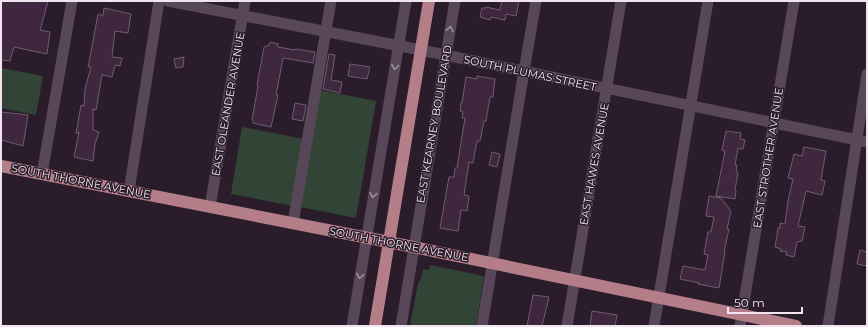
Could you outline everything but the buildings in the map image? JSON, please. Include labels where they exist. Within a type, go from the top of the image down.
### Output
[{"type":"main road","points":[[375,326],[429,1]]},
{"type":"main road","name":"SOUTH THORNE AVENUE","points":[[1,166],[493,263],[658,298],[741,320],[796,326]]},
{"type":"street","points":[[42,174],[72,1]]},
{"type":"street","points":[[130,191],[160,1]]},
{"type":"street","name":"SOUTH PLUMAS STREET","points":[[168,1],[446,55],[862,140]]},
{"type":"street","name":"EAST OLEANDER AVENUE","points":[[210,207],[245,1]]},
{"type":"street","points":[[293,223],[331,1]]},
{"type":"street","points":[[352,326],[406,1]]},
{"type":"street","name":"EAST KEARNEY BOULEVARD","points":[[400,326],[455,1]]},
{"type":"street","points":[[482,326],[536,1]]},
{"type":"street","name":"EAST HAWES AVENUE","points":[[567,326],[621,1]]},
{"type":"street","points":[[654,326],[708,1]]},
{"type":"street","name":"EAST STROTHER AVENUE","points":[[741,320],[794,1]]},
{"type":"street","points":[[828,326],[862,140],[867,74]]},
{"type":"green space","points":[[1,68],[43,76],[36,115],[1,108]]},
{"type":"green space","points":[[320,90],[376,101],[356,218],[300,207]]},
{"type":"green space","points":[[242,127],[304,139],[293,206],[231,194]]},
{"type":"green space","points":[[430,265],[484,276],[476,326],[410,326],[418,283],[421,279],[423,269],[429,270]]}]
